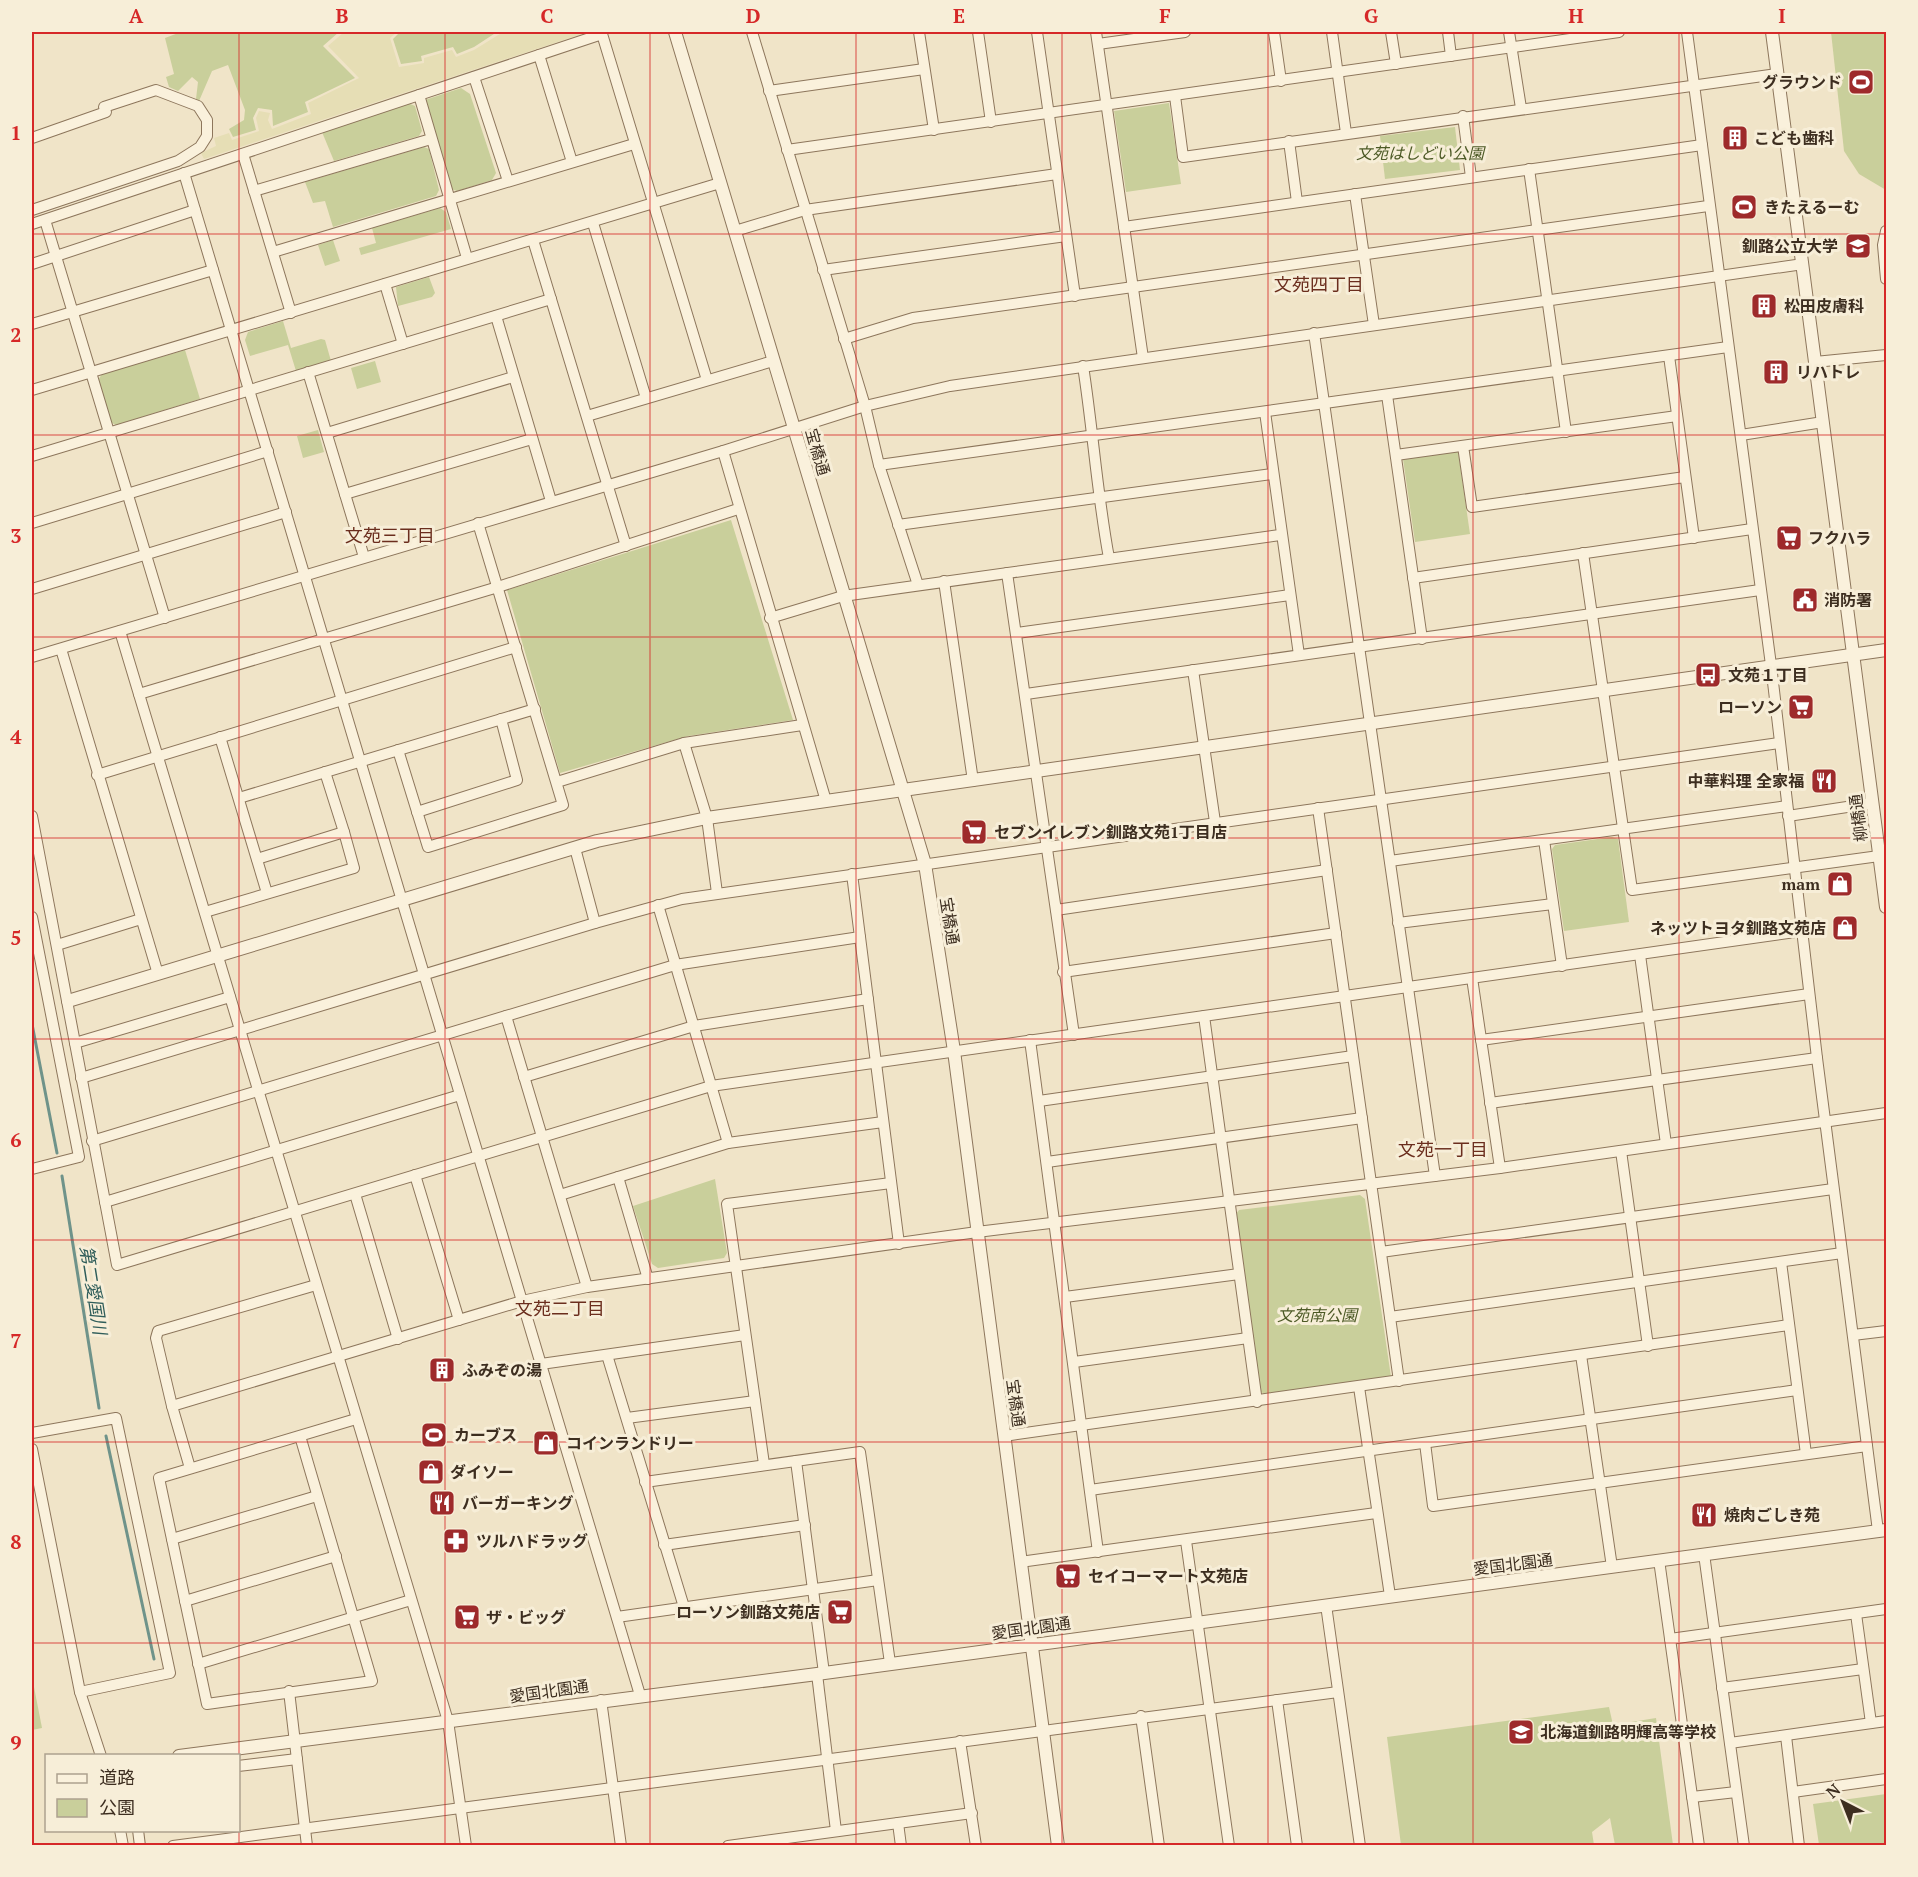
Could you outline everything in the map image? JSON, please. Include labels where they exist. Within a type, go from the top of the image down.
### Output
[{"type":"street","name":"宝橋通","points":[[675,32],[925,864],[954,1051],[1058,1845]]},
{"type":"street","points":[[752,32],[865,406],[879,465],[918,585]]},
{"type":"street","points":[[919,32],[934,130]]},
{"type":"street","points":[[978,32],[991,122]]},
{"type":"street","points":[[1037,32],[1075,296]]},
{"type":"street","points":[[1096,32],[1143,358]]},
{"type":"street","points":[[1098,45],[1156,34],[1185,32]]},
{"type":"street","points":[[1274,32],[1281,81]]},
{"type":"street","points":[[1332,32],[1346,133]]},
{"type":"street","points":[[1391,32],[1396,64]]},
{"type":"street","points":[[1448,32],[1451,56]]},
{"type":"street","points":[[1509,32],[1521,108]]},
{"type":"street","points":[[787,150],[1338,73],[1511,47],[1567,35],[1620,32]]},
{"type":"street","points":[[1687,32],[1770,665],[1833,1190],[1867,1446],[1882,1531]]},
{"type":"street","name":"柳橋通","points":[[1772,32],[1887,907]]},
{"type":"street","points":[[32,224],[602,34],[707,380]]},
{"type":"street","points":[[539,55],[572,162]]},
{"type":"street","points":[[769,91],[924,69]]},
{"type":"street","points":[[1175,96],[1183,157],[1462,116],[1777,74]]},
{"type":"street","points":[[474,77],[508,181]]},
{"type":"street","points":[[32,138],[106,112],[104,108],[156,90],[198,106],[207,120],[207,136],[200,147],[178,161],[32,210]]},
{"type":"street","points":[[418,95],[467,258]]},
{"type":"street","points":[[1462,116],[1471,177]]},
{"type":"street","points":[[254,191],[431,139]]},
{"type":"street","points":[[1289,141],[1297,202]]},
{"type":"street","points":[[273,252],[634,144]]},
{"type":"street","points":[[1124,227],[1702,145]]},
{"type":"street","points":[[243,154],[291,313]]},
{"type":"street","points":[[1529,169],[1566,432]]},
{"type":"street","points":[[184,173],[640,1695]]},
{"type":"street","points":[[735,231],[805,210],[1057,174]]},
{"type":"street","points":[[32,390],[720,183]]},
{"type":"street","points":[[1355,194],[1374,325]]},
{"type":"street","points":[[844,339],[913,318],[1708,206]]},
{"type":"street","points":[[32,264],[195,210]]},
{"type":"street","points":[[45,220],[165,618]]},
{"type":"street","points":[[593,223],[646,398]]},
{"type":"street","points":[[1887,231],[1883,245],[1887,279]]},
{"type":"street","points":[[823,270],[1066,236]]},
{"type":"street","points":[[533,240],[626,546]]},
{"type":"street","points":[[32,657],[364,556],[723,452],[865,406],[950,386],[1803,264]]},
{"type":"street","points":[[32,324],[213,270]]},
{"type":"street","points":[[385,284],[403,344]]},
{"type":"street","points":[[32,456],[551,299]]},
{"type":"street","points":[[496,316],[551,501]]},
{"type":"street","points":[[1314,333],[1435,1176]]},
{"type":"street","points":[[879,465],[1728,347]]},
{"type":"street","points":[[1815,362],[1887,355]]},
{"type":"street","points":[[1669,356],[1694,538]]},
{"type":"street","points":[[587,416],[773,361]]},
{"type":"street","points":[[1083,366],[1094,436],[1098,498],[1109,558]]},
{"type":"street","points":[[308,372],[364,556]]},
{"type":"street","points":[[327,433],[513,377]]},
{"type":"street","points":[[1387,394],[1422,639]]},
{"type":"street","points":[[1265,412],[1280,535],[1299,655]]},
{"type":"street","points":[[1396,455],[1677,416]]},
{"type":"street","points":[[1741,435],[1823,422]]},
{"type":"street","points":[[345,494],[532,439]]},
{"type":"street","points":[[1463,446],[1472,507],[1685,477]]},
{"type":"street","points":[[32,523],[268,451]]},
{"type":"street","points":[[723,452],[770,618],[826,801]]},
{"type":"street","points":[[898,525],[1272,474]]},
{"type":"street","points":[[139,694],[498,587],[738,509]]},
{"type":"street","points":[[32,589],[286,512]]},
{"type":"street","points":[[398,750],[428,847],[563,805],[478,523]]},
{"type":"street","points":[[1413,578],[1752,529]]},
{"type":"street","points":[[770,618],[843,596],[1280,535]]},
{"type":"street","points":[[1583,553],[1632,890],[1879,856]]},
{"type":"street","points":[[1007,573],[1074,1035]]},
{"type":"street","points":[[944,581],[973,781]]},
{"type":"street","points":[[1026,694],[1760,590]]},
{"type":"street","points":[[1017,633],[1290,595]]},
{"type":"street","points":[[120,631],[448,1720],[466,1845]]},
{"type":"street","points":[[97,775],[516,647]]},
{"type":"street","points":[[61,649],[158,974]]},
{"type":"street","points":[[68,1001],[575,848],[707,818],[1887,650]]},
{"type":"street","points":[[1193,670],[1215,822]]},
{"type":"street","points":[[239,798],[535,709]]},
{"type":"street","points":[[417,812],[517,780],[501,719]]},
{"type":"street","points":[[557,782],[684,743],[802,725]]},
{"type":"street","points":[[220,737],[267,893]]},
{"type":"street","points":[[684,743],[707,818],[717,893]]},
{"type":"street","points":[[81,1078],[596,922],[658,905],[717,893],[1779,743]]},
{"type":"street","points":[[204,912],[354,868],[325,772]]},
{"type":"street","points":[[1390,861],[1622,829],[1873,803]]},
{"type":"street","points":[[1318,808],[1399,1381]]},
{"type":"street","points":[[32,816],[117,1265],[711,1086],[1802,931]]},
{"type":"street","points":[[257,859],[344,832]]},
{"type":"street","points":[[1544,840],[1562,966]]},
{"type":"street","points":[[575,848],[596,922]]},
{"type":"street","points":[[1056,910],[1327,870]]},
{"type":"street","points":[[852,874],[899,1244]]},
{"type":"street","points":[[1398,922],[1553,904]]},
{"type":"street","points":[[658,905],[728,1143]]},
{"type":"street","points":[[32,917],[79,1157],[32,1169]]},
{"type":"street","points":[[57,945],[141,919]]},
{"type":"street","points":[[1064,972],[1336,933]]},
{"type":"street","points":[[92,1141],[675,965],[860,937]]},
{"type":"street","points":[[1640,955],[1666,1144]]},
{"type":"street","points":[[1472,978],[1500,1168]]},
{"type":"street","points":[[1481,1041],[1809,994]]},
{"type":"street","points":[[75,1043],[230,997]]},
{"type":"street","points":[[524,1077],[693,1026],[868,999]]},
{"type":"street","points":[[506,1016],[587,1287]]},
{"type":"street","points":[[1204,1016],[1257,1402]]},
{"type":"street","points":[[1030,1040],[1098,1552]]},
{"type":"street","points":[[1039,1101],[1353,1056]]},
{"type":"street","points":[[1490,1102],[1816,1058]]},
{"type":"street","points":[[105,1203],[460,1095]]},
{"type":"street","points":[[172,1406],[522,1301],[587,1287],[977,1232],[1500,1168],[1887,1113]]},
{"type":"street","points":[[1047,1162],[1362,1118]]},
{"type":"street","points":[[560,1195],[728,1143],[884,1122]]},
{"type":"street","points":[[1621,1150],[1648,1346]]},
{"type":"street","points":[[415,1175],[459,1320]]},
{"type":"street","points":[[618,1177],[648,1279]]},
{"type":"street","points":[[764,1464],[727,1204],[891,1183]]},
{"type":"street","points":[[1380,1252],[1833,1190]]},
{"type":"street","points":[[355,1194],[398,1339]]},
{"type":"street","points":[[1390,1317],[1842,1253]]},
{"type":"street","points":[[1781,1262],[1806,1454]]},
{"type":"street","points":[[1065,1297],[1239,1274]]},
{"type":"street","points":[[190,1468],[156,1338],[158,1331],[316,1285]]},
{"type":"street","points":[[1004,1436],[1789,1325]]},
{"type":"street","points":[[1853,1335],[1887,1331]]},
{"type":"street","points":[[541,1364],[745,1335]]},
{"type":"street","points":[[1074,1362],[1248,1338]]},
{"type":"street","points":[[607,1355],[684,1607]]},
{"type":"street","points":[[1581,1355],[1612,1567]]},
{"type":"street","points":[[1359,1387],[1376,1514],[1390,1596]]},
{"type":"street","points":[[1090,1490],[1797,1390]]},
{"type":"street","points":[[627,1418],[755,1401]]},
{"type":"street","points":[[32,1433],[116,1418],[170,1673],[80,1692]]},
{"type":"street","points":[[300,1436],[355,1616],[372,1681],[207,1704],[159,1478],[356,1419]]},
{"type":"street","points":[[1425,1443],[1433,1506],[1867,1446]]},
{"type":"street","points":[[32,1449],[80,1692],[101,1754]]},
{"type":"street","points":[[645,1482],[860,1452],[890,1663]]},
{"type":"street","points":[[796,1461],[813,1589],[826,1758],[836,1831]]},
{"type":"street","points":[[172,1539],[317,1496]]},
{"type":"street","points":[[1020,1562],[1376,1514]]},
{"type":"street","points":[[664,1545],[804,1525]]},
{"type":"street","name":"愛国北園通","points":[[187,1754],[1031,1646],[1198,1621],[1882,1531]]},
{"type":"street","points":[[1186,1541],[1211,1708],[1228,1845]]},
{"type":"street","points":[[1704,1554],[1744,1845]]},
{"type":"street","points":[[185,1601],[336,1556]]},
{"type":"street","points":[[1659,1560],[1699,1845]]},
{"type":"street","points":[[617,1617],[878,1580]]},
{"type":"street","points":[[198,1664],[411,1600]]},
{"type":"street","points":[[1326,1605],[1360,1845]]},
{"type":"street","points":[[1670,1639],[1887,1609]]},
{"type":"street","points":[[1856,1614],[1870,1724]]},
{"type":"street","points":[[1722,1688],[1863,1669]]},
{"type":"street","points":[[289,1691],[307,1845]]},
{"type":"street","points":[[172,1845],[460,1809],[1141,1716],[1338,1692]]},
{"type":"street","points":[[601,1700],[621,1845]]},
{"type":"street","points":[[1277,1700],[1297,1845]]},
{"type":"street","points":[[1141,1716],[1159,1845]]},
{"type":"street","points":[[1730,1743],[1887,1721]]},
{"type":"street","points":[[1786,1736],[1799,1845]]},
{"type":"street","points":[[960,1741],[976,1845]]},
{"type":"street","points":[[240,1766],[297,1759]]},
{"type":"street","points":[[1793,1792],[1887,1779]]},
{"type":"street","points":[[1692,1797],[1736,1792]]},
{"type":"street","points":[[728,1845],[766,1843],[972,1813]]},
{"type":"street","points":[[898,1823],[901,1845]]},
{"type":"shaded area","points":[[344,32],[397,32],[390,38],[399,67],[424,63],[424,58],[452,50],[456,57],[474,50],[503,32],[588,32],[204,159],[201,153],[216,146],[214,138],[229,133],[232,140],[259,131],[256,118],[259,111],[270,113],[268,120],[272,129],[311,114],[308,103],[359,78],[328,46]]},
{"type":"green space","points":[[181,32],[339,32],[323,46],[355,78],[305,102],[308,112],[273,126],[272,110],[258,108],[253,118],[256,130],[233,137],[229,129],[244,120],[245,110],[228,65],[212,71],[199,101],[196,99],[198,82],[192,77],[178,91],[169,87],[166,77],[174,74],[165,38]]},
{"type":"green space","points":[[400,32],[497,32],[474,47],[457,54],[453,47],[421,56],[422,61],[401,64],[393,39]]},
{"type":"green space","name":"グラウンド","points":[[1831,32],[1886,32],[1886,190],[1859,174],[1844,151]]},
{"type":"green space","points":[[461,88],[470,94],[496,173],[492,180],[457,191],[451,189],[425,100]]},
{"type":"green space","points":[[408,103],[415,106],[422,131],[419,136],[334,161],[322,132]]},
{"type":"green space","points":[[1169,103],[1181,184],[1126,192],[1114,111]]},
{"type":"green space","name":"文苑はしどい公園","points":[[1455,127],[1460,170],[1385,179],[1380,136]]},
{"type":"green space","points":[[424,147],[429,149],[439,190],[436,196],[333,227],[325,201],[313,203],[305,182]]},
{"type":"green space","points":[[440,208],[446,212],[451,229],[361,255],[359,248],[376,243],[372,228]]},
{"type":"green space","points":[[333,240],[340,261],[325,266],[318,245]]},
{"type":"green space","points":[[429,277],[435,293],[432,297],[398,306],[396,287]]},
{"type":"green space","points":[[283,321],[291,348],[321,339],[325,340],[331,361],[296,371],[288,345],[250,356],[245,340],[248,332]]},
{"type":"green space","points":[[185,350],[200,399],[116,425],[110,422],[98,380],[102,374]]},
{"type":"green space","points":[[375,361],[381,382],[357,389],[351,368]]},
{"type":"green space","points":[[318,430],[324,452],[303,458],[297,436]]},
{"type":"green space","points":[[1458,451],[1470,534],[1415,542],[1403,459]]},
{"type":"green space","points":[[731,520],[793,720],[688,736],[560,773],[507,590]]},
{"type":"green space","points":[[1612,837],[1618,839],[1629,922],[1564,931],[1552,849],[1555,845]]},
{"type":"green space","points":[[715,1179],[727,1253],[724,1258],[658,1268],[652,1264],[633,1206]]},
{"type":"green space","name":"文苑南公園","points":[[1360,1195],[1365,1199],[1391,1377],[1264,1394],[1260,1391],[1236,1214],[1239,1210]]},
{"type":"green space","points":[[32,1687],[34,1687],[42,1728],[32,1730]]},
{"type":"green space","points":[[1609,1707],[1613,1725],[1656,1718],[1673,1845],[1615,1845],[1610,1818],[1592,1832],[1594,1845],[1401,1845],[1387,1737]]},
{"type":"green space","points":[[1886,1794],[1886,1845],[1819,1845],[1813,1804]]},
{"type":"waterway","name":"第二愛国川","points":[[32,1024],[57,1153]]},
{"type":"waterway","name":"第二愛国川","points":[[62,1176],[99,1408]]},
{"type":"waterway","name":"第二愛国川","points":[[106,1436],[154,1659]]},
{"type":"place","name":"グラウンド","points":[[1861,82]]},
{"type":"place","name":"こども歯科","points":[[1735,138]]},
{"type":"place","name":"きたえるーむ","points":[[1744,207]]},
{"type":"place","name":"釧路公立大学","points":[[1858,246]]},
{"type":"place","name":"松田皮膚科","points":[[1764,306]]},
{"type":"place","name":"リハトレ","points":[[1776,372]]},
{"type":"place","name":"フクハラ","points":[[1789,538]]},
{"type":"place","name":"消防署","points":[[1805,600]]},
{"type":"place","name":"文苑１丁目","points":[[1708,675]]},
{"type":"place","name":"ローソン","points":[[1801,707]]},
{"type":"place","name":"中華料理 全家福","points":[[1824,781]]},
{"type":"place","name":"セブンイレブン釧路文苑1丁目店","points":[[974,832]]},
{"type":"place","name":"mam","points":[[1840,884]]},
{"type":"place","name":"ネッツトヨタ釧路文苑店","points":[[1845,928]]},
{"type":"place","name":"ふみぞの湯","points":[[442,1370]]},
{"type":"place","name":"カーブス","points":[[434,1435]]},
{"type":"place","name":"コインランドリー","points":[[546,1443]]},
{"type":"place","name":"ダイソー","points":[[431,1472]]},
{"type":"place","name":"バーガーキング","points":[[442,1503]]},
{"type":"place","name":"焼肉ごしき苑","points":[[1704,1515]]},
{"type":"place","name":"ツルハドラッグ","points":[[456,1541]]},
{"type":"place","name":"セイコーマート文苑店","points":[[1068,1576]]},
{"type":"place","name":"ローソン釧路文苑店","points":[[840,1612]]},
{"type":"place","name":"ザ・ビッグ","points":[[467,1617]]},
{"type":"place","name":"北海道釧路明輝高等学校","points":[[1521,1732]]},
{"type":"district","name":"文苑四丁目","points":[[1319,284]]},
{"type":"district","name":"文苑三丁目","points":[[390,535]]},
{"type":"district","name":"文苑一丁目","points":[[1443,1149]]},
{"type":"district","name":"文苑二丁目","points":[[560,1308]]}]
